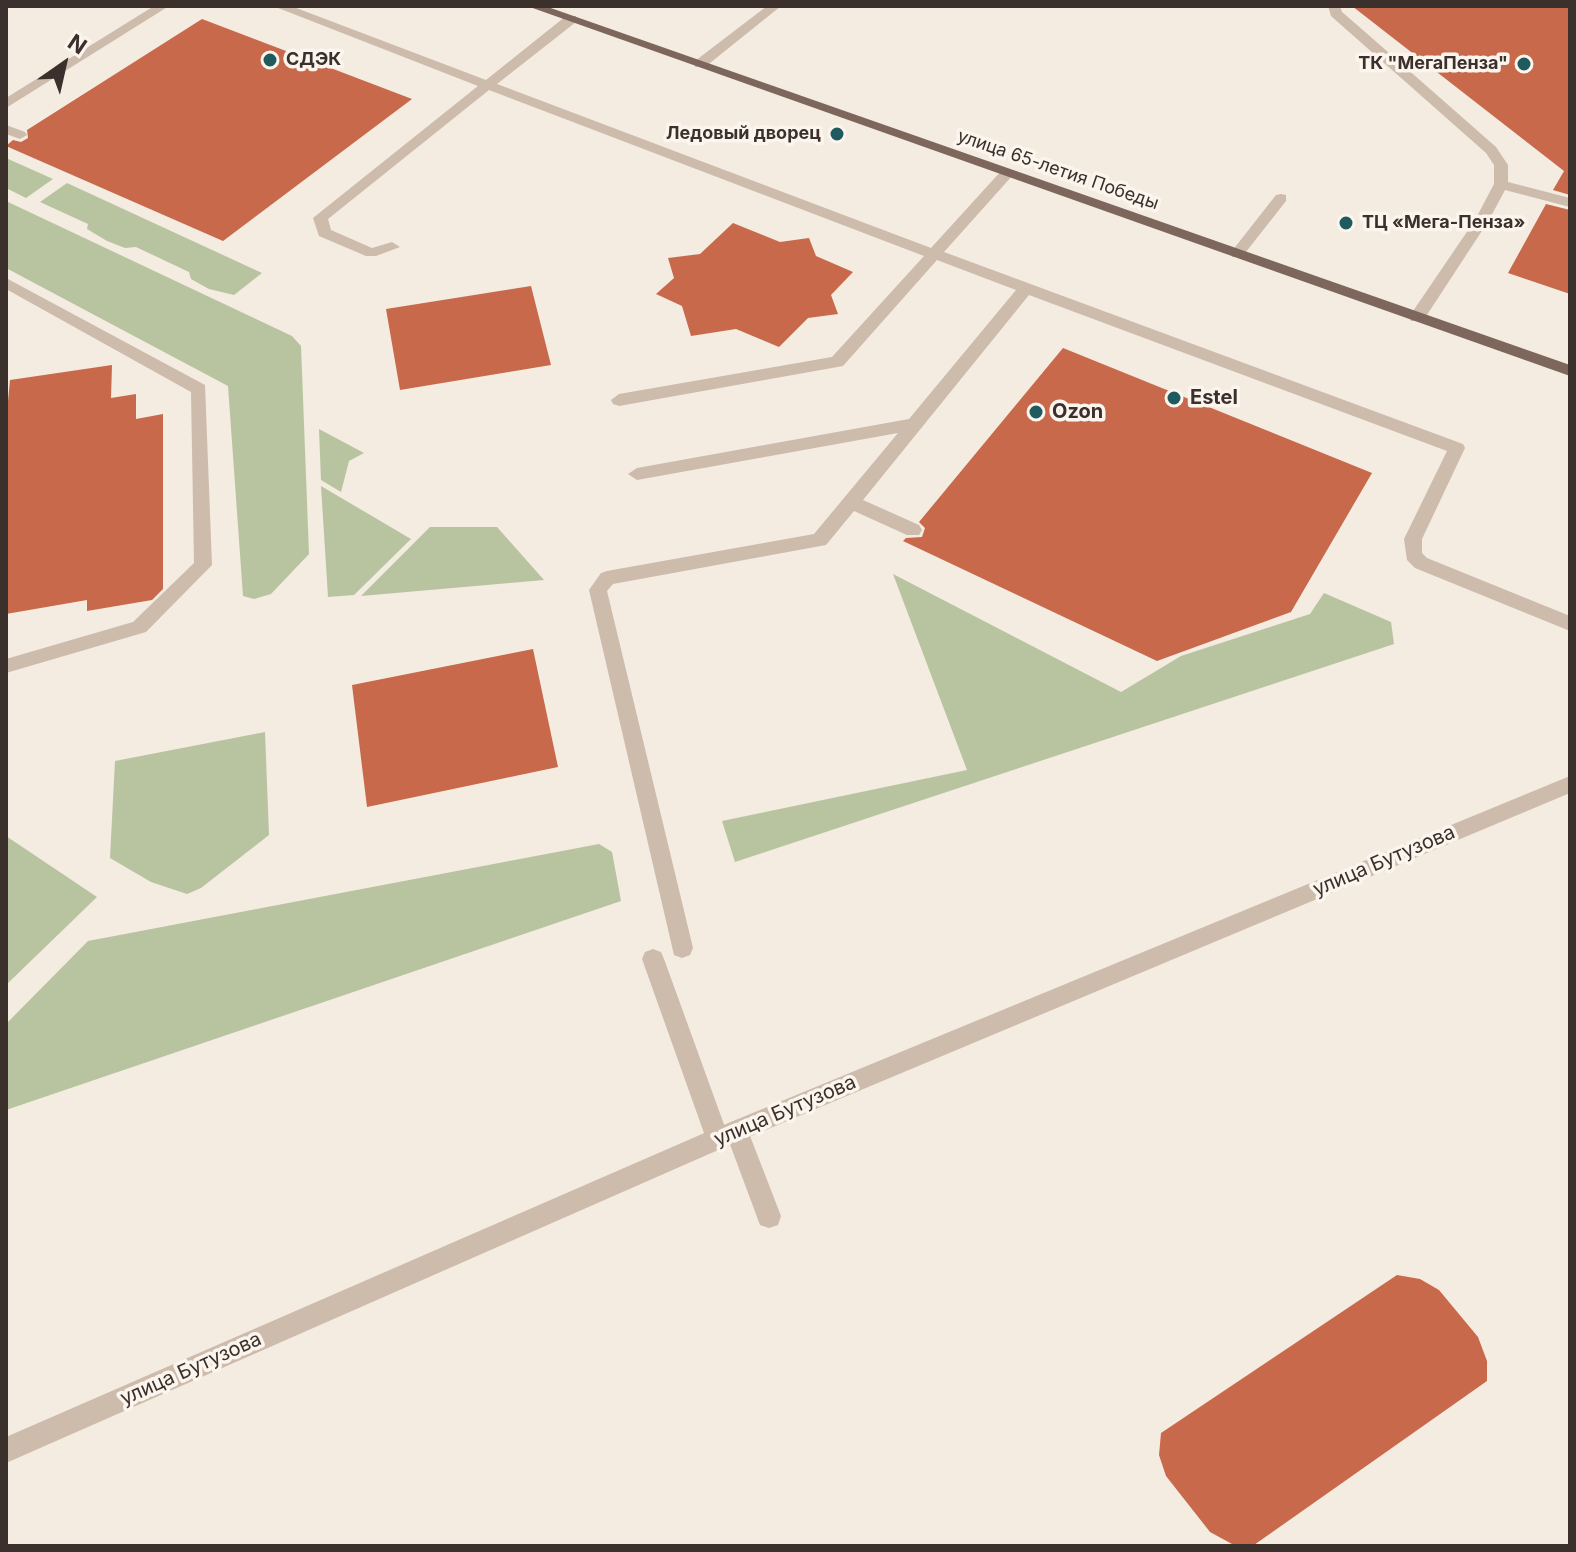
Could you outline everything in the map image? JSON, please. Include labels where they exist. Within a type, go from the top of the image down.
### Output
[{"type":"main road","name":"улица 65-летия Победы","points":[[533,6],[1570,371]]},
{"type":"street","points":[[6,104],[163,6]]},
{"type":"street","points":[[279,6],[1457,448],[1413,539],[1413,555],[1421,563],[1570,624]]},
{"type":"street","points":[[693,62],[754,6]]},
{"type":"street","points":[[693,62],[775,6]]},
{"type":"street","points":[[1334,6],[1336,13],[1359,34],[1484,142],[1501,165],[1501,184],[1482,220],[1417,317]]},
{"type":"street","points":[[392,247],[371,253],[324,233],[320,218],[571,19]]},
{"type":"street","points":[[619,400],[837,362],[1007,173]]},
{"type":"street","points":[[1501,184],[1570,203]]},
{"type":"street","points":[[1237,254],[1281,198]]},
{"type":"street","points":[[6,283],[199,389],[203,565],[139,627],[6,666]]},
{"type":"street","points":[[682,948],[598,590],[607,578],[820,540],[1026,288]]},
{"type":"street","points":[[637,474],[915,424]]},
{"type":"street","points":[[851,502],[913,530]]},
{"type":"street","name":"улица Бутузова","points":[[6,1450],[727,1135],[1570,784]]},
{"type":"street","points":[[653,959],[727,1135],[769,1216]]},
{"type":"green space","points":[[6,158],[53,179],[26,198],[6,188]]},
{"type":"green space","points":[[67,183],[262,273],[234,295],[209,289],[191,279],[189,272],[136,247],[125,248],[107,241],[87,229],[88,224],[40,202]]},
{"type":"green space","points":[[6,201],[292,336],[301,346],[309,554],[271,594],[254,599],[243,596],[228,386],[6,268]]},
{"type":"green space","points":[[319,429],[364,453],[349,461],[341,492],[321,480]]},
{"type":"green space","points":[[321,486],[411,539],[354,595],[328,597]]},
{"type":"green space","points":[[430,527],[497,527],[544,580],[361,596]]},
{"type":"green space","points":[[893,574],[1121,692],[1181,656],[1310,614],[1324,593],[1391,622],[1394,644],[735,862],[722,821],[967,770]]},
{"type":"green space","points":[[265,732],[269,835],[201,888],[187,894],[151,882],[110,858],[115,761]]},
{"type":"green space","points":[[6,836],[97,897],[6,985]]},
{"type":"green space","points":[[599,844],[612,852],[621,901],[6,1110],[6,1024],[88,941]]},
{"type":"building","name":"ТК \"МегаПенза\"","points":[[1352,6],[1570,6],[1570,195],[1553,190],[1564,171]]},
{"type":"building","points":[[202,19],[412,99],[223,241],[6,146],[13,140],[21,142],[28,138],[27,130]]},
{"type":"building","points":[[1546,204],[1570,210],[1570,294],[1508,273]]},
{"type":"building","points":[[733,223],[780,242],[809,238],[816,256],[853,272],[831,295],[838,314],[808,318],[779,347],[736,329],[691,336],[682,306],[656,294],[674,278],[668,258],[700,254]]},
{"type":"building","points":[[531,286],[551,365],[400,390],[386,309]]},
{"type":"building","points":[[1063,348],[1372,473],[1291,612],[1157,661],[903,541],[922,537],[925,528],[919,522]]},
{"type":"building","points":[[112,365],[111,398],[136,394],[136,419],[163,414],[163,589],[152,600],[87,611],[87,600],[6,614],[6,422],[10,380]]},
{"type":"building","points":[[533,649],[558,767],[367,807],[352,685]]},
{"type":"building","points":[[1397,1275],[1420,1279],[1439,1290],[1478,1337],[1487,1361],[1487,1381],[1254,1545],[1232,1544],[1210,1532],[1166,1476],[1159,1455],[1161,1433]]},
{"type":"place","name":"СДЭК","points":[[270,60]]},
{"type":"place","name":"ТК \"МегаПенза\"","points":[[1524,64]]},
{"type":"place","name":"Ледовый дворец","points":[[837,134]]},
{"type":"place","name":"ТЦ «Мега-Пенза»","points":[[1346,223]]},
{"type":"place","name":"Estel","points":[[1174,398]]},
{"type":"place","name":"Ozon","points":[[1036,412]]}]
